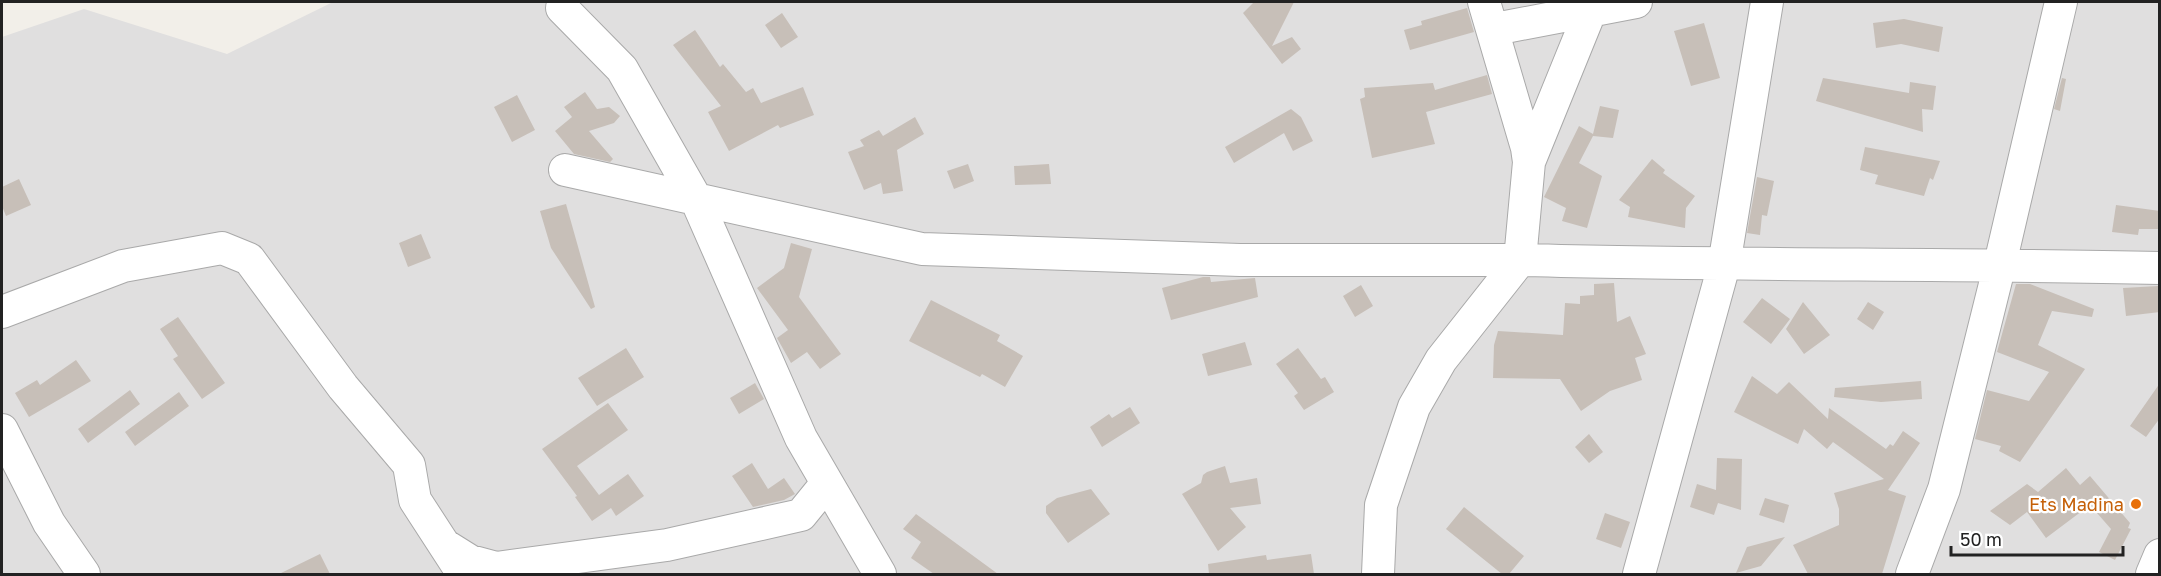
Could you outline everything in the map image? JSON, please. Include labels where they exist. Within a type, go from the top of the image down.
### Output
[{"type":"street","points":[[1528,162],[1490,15],[1636,2]]},
{"type":"street","points":[[1639,574],[1724,265],[1767,2]]},
{"type":"street","points":[[1912,574],[1944,489],[2000,264],[2061,2]]},
{"type":"street","points":[[1378,574],[1381,504],[1414,406],[1441,360],[1520,260],[1528,162],[1593,6]]},
{"type":"street","points":[[562,8],[622,69],[696,199],[801,438],[880,574]]},
{"type":"street","points":[[565,170],[922,249],[1240,260],[1520,260],[1724,265],[2000,264],[2160,268]]},
{"type":"street","points":[[2,312],[123,266],[222,248],[249,259],[343,387],[409,465],[415,500],[463,574]]},
{"type":"street","points":[[2,430],[49,524],[84,574]]},
{"type":"street","points":[[444,544],[470,561],[496,568],[667,545],[801,515],[827,483]]},
{"type":"street","points":[[2152,574],[2160,555]]},
{"type":"shaded area","points":[[333,2],[2159,2],[2159,574],[2,574],[2,37],[84,9],[227,54]]},
{"type":"building","points":[[1254,2],[1294,2],[1272,46],[1292,37],[1301,49],[1282,64],[1243,13]]},
{"type":"building","points":[[1467,8],[1474,32],[1410,50],[1404,30],[1422,25],[1421,21]]},
{"type":"building","points":[[782,13],[798,37],[781,48],[765,25]]},
{"type":"building","points":[[1904,19],[1943,27],[1939,52],[1901,44],[1876,48],[1873,23]]},
{"type":"building","points":[[1704,23],[1720,78],[1691,86],[1674,31]]},
{"type":"building","points":[[695,30],[720,67],[723,64],[746,92],[753,88],[761,103],[803,87],[814,115],[780,128],[778,125],[729,151],[708,112],[721,106],[673,45]]},
{"type":"building","points":[[1487,75],[1492,94],[1426,112],[1435,144],[1372,158],[1360,99],[1365,97],[1364,88],[1433,83],[1435,90]]},
{"type":"building","points":[[1823,78],[1909,93],[1910,82],[1936,86],[1933,110],[1922,109],[1923,132],[1816,101]]},
{"type":"building","points":[[2062,78],[2066,79],[2060,111],[2054,109]]},
{"type":"building","points":[[585,92],[597,109],[609,107],[620,116],[614,123],[589,131],[613,159],[610,162],[574,154],[555,131],[572,117],[564,107]]},
{"type":"building","points":[[517,95],[535,130],[512,142],[494,107]]},
{"type":"building","points":[[1600,106],[1619,110],[1613,138],[1593,136],[1579,163],[1602,176],[1587,228],[1562,221],[1566,208],[1544,197],[1579,126],[1593,134]]},
{"type":"building","points":[[1291,109],[1301,117],[1313,141],[1293,151],[1284,133],[1234,163],[1225,147]]},
{"type":"building","points":[[915,117],[924,134],[897,150],[903,191],[883,194],[881,183],[864,190],[848,152],[864,146],[860,140],[879,130],[883,136]]},
{"type":"building","points":[[1865,147],[1940,161],[1933,180],[1930,178],[1924,196],[1875,184],[1878,175],[1860,170]]},
{"type":"building","points":[[1652,159],[1665,170],[1663,173],[1695,196],[1686,208],[1685,228],[1628,217],[1630,207],[1619,200]]},
{"type":"building","points":[[968,164],[974,181],[954,189],[947,171]]},
{"type":"building","points":[[1049,164],[1051,184],[1015,185],[1014,166]]},
{"type":"building","points":[[1757,177],[1774,181],[1767,216],[1762,215],[1760,235],[1747,233]]},
{"type":"building","points":[[19,179],[31,205],[6,216],[2,206],[2,187]]},
{"type":"building","points":[[566,204],[595,307],[591,309],[551,248],[540,211]]},
{"type":"building","points":[[2116,205],[2160,211],[2160,229],[2139,229],[2138,235],[2112,232]]},
{"type":"building","points":[[421,234],[431,258],[408,267],[399,243]]},
{"type":"building","points":[[791,243],[812,249],[799,297],[841,354],[820,369],[807,352],[791,363],[777,338],[788,330],[757,288],[784,268]]},
{"type":"building","points":[[1210,277],[1211,282],[1255,278],[1258,297],[1171,320],[1162,288]]},
{"type":"building","points":[[1614,283],[1617,322],[1630,316],[1646,354],[1635,358],[1642,380],[1610,391],[1581,411],[1560,379],[1493,378],[1494,345],[1498,331],[1563,335],[1565,303],[1580,304],[1580,296],[1594,295],[1594,284]]},
{"type":"building","points":[[2016,284],[2030,284],[2094,309],[2092,317],[2052,311],[2038,345],[2085,369],[2020,462],[1999,451],[2001,446],[1975,439],[1987,390],[2029,401],[2049,372],[1997,352]]},
{"type":"building","points":[[1361,285],[1373,306],[1355,317],[1343,296]]},
{"type":"building","points":[[2158,286],[2160,312],[2126,316],[2123,288]]},
{"type":"building","points":[[1762,298],[1790,319],[1771,344],[1743,322]]},
{"type":"building","points":[[931,300],[1000,335],[997,341],[1023,356],[1005,387],[909,341]]},
{"type":"building","points":[[1803,302],[1830,335],[1804,354],[1786,329]]},
{"type":"building","points":[[1868,302],[1884,312],[1873,330],[1857,319]]},
{"type":"building","points":[[178,317],[225,383],[202,399],[173,359],[178,356],[160,329]]},
{"type":"building","points":[[1245,342],[1252,365],[1208,376],[1202,354]]},
{"type":"building","points":[[626,348],[644,377],[597,406],[578,378]]},
{"type":"building","points":[[1298,348],[1321,379],[1325,377],[1334,392],[1304,410],[1294,396],[1298,393],[1276,364]]},
{"type":"building","points":[[76,360],[91,381],[29,417],[15,393],[37,380],[40,385]]},
{"type":"building","points":[[1752,376],[1777,394],[1789,382],[1828,419],[1829,408],[1886,449],[1890,444],[1893,446],[1903,431],[1920,443],[1888,490],[1906,496],[1882,574],[1808,574],[1793,545],[1839,525],[1839,509],[1834,493],[1884,479],[1833,442],[1827,449],[1804,429],[1798,444],[1734,412]]},
{"type":"building","points":[[1921,381],[1922,399],[1881,402],[1834,397],[1835,388]]},
{"type":"building","points":[[755,383],[764,399],[739,414],[730,398]]},
{"type":"building","points":[[2160,383],[2160,418],[2146,437],[2130,426]]},
{"type":"building","points":[[130,390],[140,404],[88,443],[78,429]]},
{"type":"building","points":[[179,392],[189,406],[135,446],[125,432]]},
{"type":"building","points":[[608,403],[628,430],[577,466],[599,495],[628,474],[644,496],[616,516],[611,508],[592,521],[575,497],[577,496],[542,449]]},
{"type":"building","points":[[1130,407],[1140,423],[1102,447],[1090,427],[1109,414],[1112,418]]},
{"type":"building","points":[[1589,434],[1603,452],[1589,463],[1575,447]]},
{"type":"building","points":[[1717,458],[1742,459],[1741,510],[1718,503],[1714,515],[1690,507],[1697,484],[1716,490]]},
{"type":"building","points":[[752,463],[768,489],[784,478],[795,494],[784,500],[753,507],[732,476]]},
{"type":"building","points":[[1225,466],[1230,483],[1257,478],[1261,504],[1230,508],[1246,527],[1218,551],[1182,494],[1201,483],[1203,475],[1207,472]]},
{"type":"building","points":[[2066,468],[2080,485],[2090,476],[2130,523],[2128,528],[2131,529],[2115,560],[2099,552],[2111,529],[2090,505],[2046,538],[2027,512],[2010,525],[1990,511],[2027,484],[2038,492]]},
{"type":"building","points":[[1091,489],[1110,514],[1068,543],[1046,513],[1046,506],[1057,498]]},
{"type":"building","points":[[1765,498],[1789,505],[1784,523],[1759,515]]},
{"type":"building","points":[[1464,507],[1524,556],[1509,574],[1502,574],[1446,529]]},
{"type":"building","points":[[1605,513],[1630,522],[1621,548],[1596,539]]},
{"type":"building","points":[[916,514],[998,574],[934,574],[911,558],[921,542],[903,529]]},
{"type":"building","points":[[1785,537],[1761,566],[1736,573],[1747,547]]},
{"type":"building","points":[[320,554],[330,574],[279,574]]},
{"type":"building","points":[[1311,554],[1314,574],[1209,574],[1208,564],[1266,555],[1267,560]]},
{"type":"place","name":"Ets Madina","points":[[2136,504]]}]
